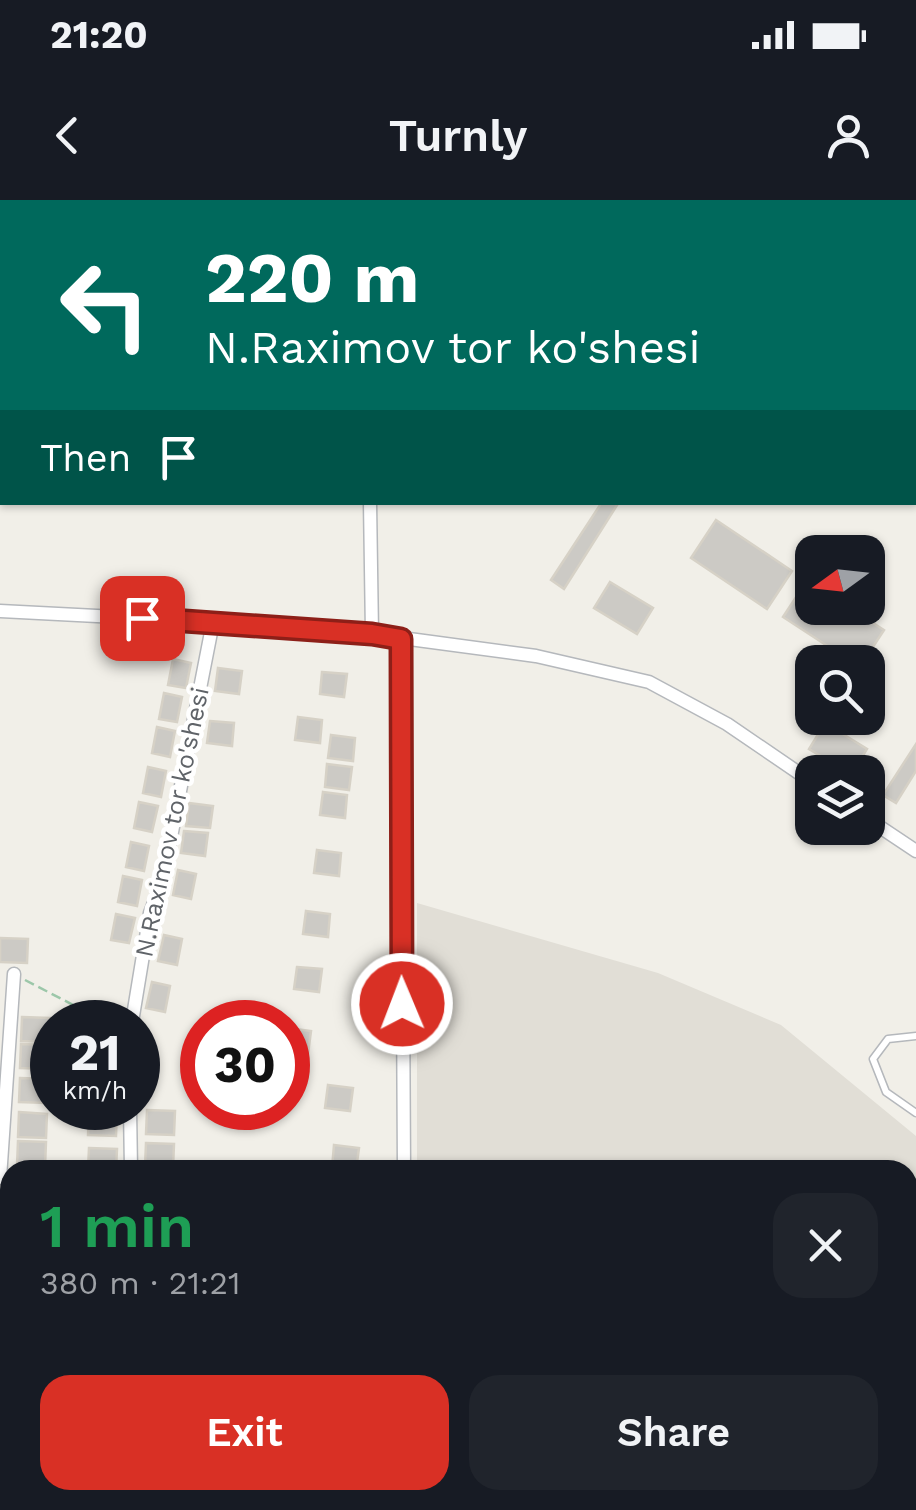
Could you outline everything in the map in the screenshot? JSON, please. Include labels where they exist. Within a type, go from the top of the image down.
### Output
[{"type":"street","points":[[370,505],[372,634]]},
{"type":"street","points":[[0,611],[372,634],[536,656],[649,682],[727,724],[795,770]]},
{"type":"street","name":"N.Raximov tor ko'shesi","points":[[136,1000],[150,914],[162,883],[213,622]]},
{"type":"street","points":[[401,639],[404,1160]]},
{"type":"street","points":[[885,830],[916,851]]},
{"type":"street","points":[[1,1160],[14,974]]},
{"type":"street","points":[[130,1130],[130,1160]]},
{"type":"lane","points":[[916,1036],[888,1039],[874,1060],[886,1092],[916,1113]]},
{"type":"path","points":[[14,974],[64,1000]]},
{"type":"shaded area","points":[[417,903],[658,973],[781,1025],[916,1136],[916,1160],[417,1160]]},
{"type":"building","points":[[600,505],[617,505],[564,589],[551,580]]},
{"type":"building","points":[[716,520],[792,571],[767,609],[691,558]]},
{"type":"building","points":[[610,582],[653,608],[637,634],[594,608]]},
{"type":"building","points":[[795,599],[795,625],[783,617]]},
{"type":"building","points":[[795,625],[876,625],[884,630],[874,645],[826,645]]},
{"type":"building","points":[[173,659],[191,663],[186,688],[168,685]]},
{"type":"building","points":[[218,668],[242,671],[239,694],[215,691]]},
{"type":"building","points":[[322,672],[347,674],[344,697],[320,694]]},
{"type":"building","points":[[164,693],[182,697],[177,722],[159,719]]},
{"type":"building","points":[[298,717],[322,720],[320,743],[295,740]]},
{"type":"building","points":[[210,721],[234,723],[232,746],[207,743]]},
{"type":"building","points":[[157,727],[175,731],[170,757],[152,753]]},
{"type":"building","points":[[331,735],[355,738],[353,761],[328,758]]},
{"type":"building","points":[[818,735],[844,735],[867,749],[863,755],[819,755],[809,749]]},
{"type":"building","points":[[916,744],[916,771],[896,803],[885,796]]},
{"type":"building","points":[[327,764],[352,767],[349,790],[325,787]]},
{"type":"building","points":[[148,767],[166,771],[161,797],[143,793]]},
{"type":"building","points":[[323,792],[347,795],[345,818],[320,815]]},
{"type":"building","points":[[139,802],[158,806],[152,832],[134,828]]},
{"type":"building","points":[[189,803],[213,806],[210,828],[186,826]]},
{"type":"building","points":[[184,831],[208,833],[205,856],[181,853]]},
{"type":"building","points":[[131,842],[149,846],[144,871],[126,867]]},
{"type":"building","points":[[317,850],[341,853],[339,876],[314,873]]},
{"type":"building","points":[[178,870],[196,874],[191,899],[173,895]]},
{"type":"building","points":[[123,876],[142,880],[137,906],[118,902]]},
{"type":"building","points":[[306,911],[330,914],[328,937],[303,934]]},
{"type":"building","points":[[116,914],[135,918],[129,943],[111,940]]},
{"type":"building","points":[[164,935],[182,939],[177,965],[158,961]]},
{"type":"building","points":[[0,938],[28,939],[27,963],[0,962]]},
{"type":"building","points":[[297,967],[322,969],[319,992],[294,989]]},
{"type":"building","points":[[152,982],[170,986],[165,1012],[160,1011],[160,1000],[148,1000]]},
{"type":"building","points":[[22,1017],[30,1017],[30,1041],[21,1041]]},
{"type":"building","points":[[21,1044],[30,1044],[30,1068],[20,1068]]},
{"type":"building","points":[[20,1078],[30,1078],[30,1102],[19,1102]]},
{"type":"building","points":[[328,1085],[353,1088],[350,1111],[325,1108]]},
{"type":"building","points":[[160,1110],[175,1111],[174,1135],[146,1134],[146,1130],[160,1130]]},
{"type":"building","points":[[19,1112],[30,1113],[30,1130],[46,1130],[46,1138],[18,1137]]},
{"type":"building","points":[[88,1130],[116,1130],[116,1136],[88,1135]]},
{"type":"building","points":[[18,1141],[46,1142],[45,1160],[17,1160]]},
{"type":"building","points":[[146,1143],[174,1144],[173,1160],[145,1160]]},
{"type":"building","points":[[334,1145],[359,1148],[357,1160],[333,1160]]},
{"type":"building","points":[[89,1148],[117,1149],[116,1160],[88,1160]]},
{"type":"route","points":[[142,618],[401,639],[402,1004]]}]
